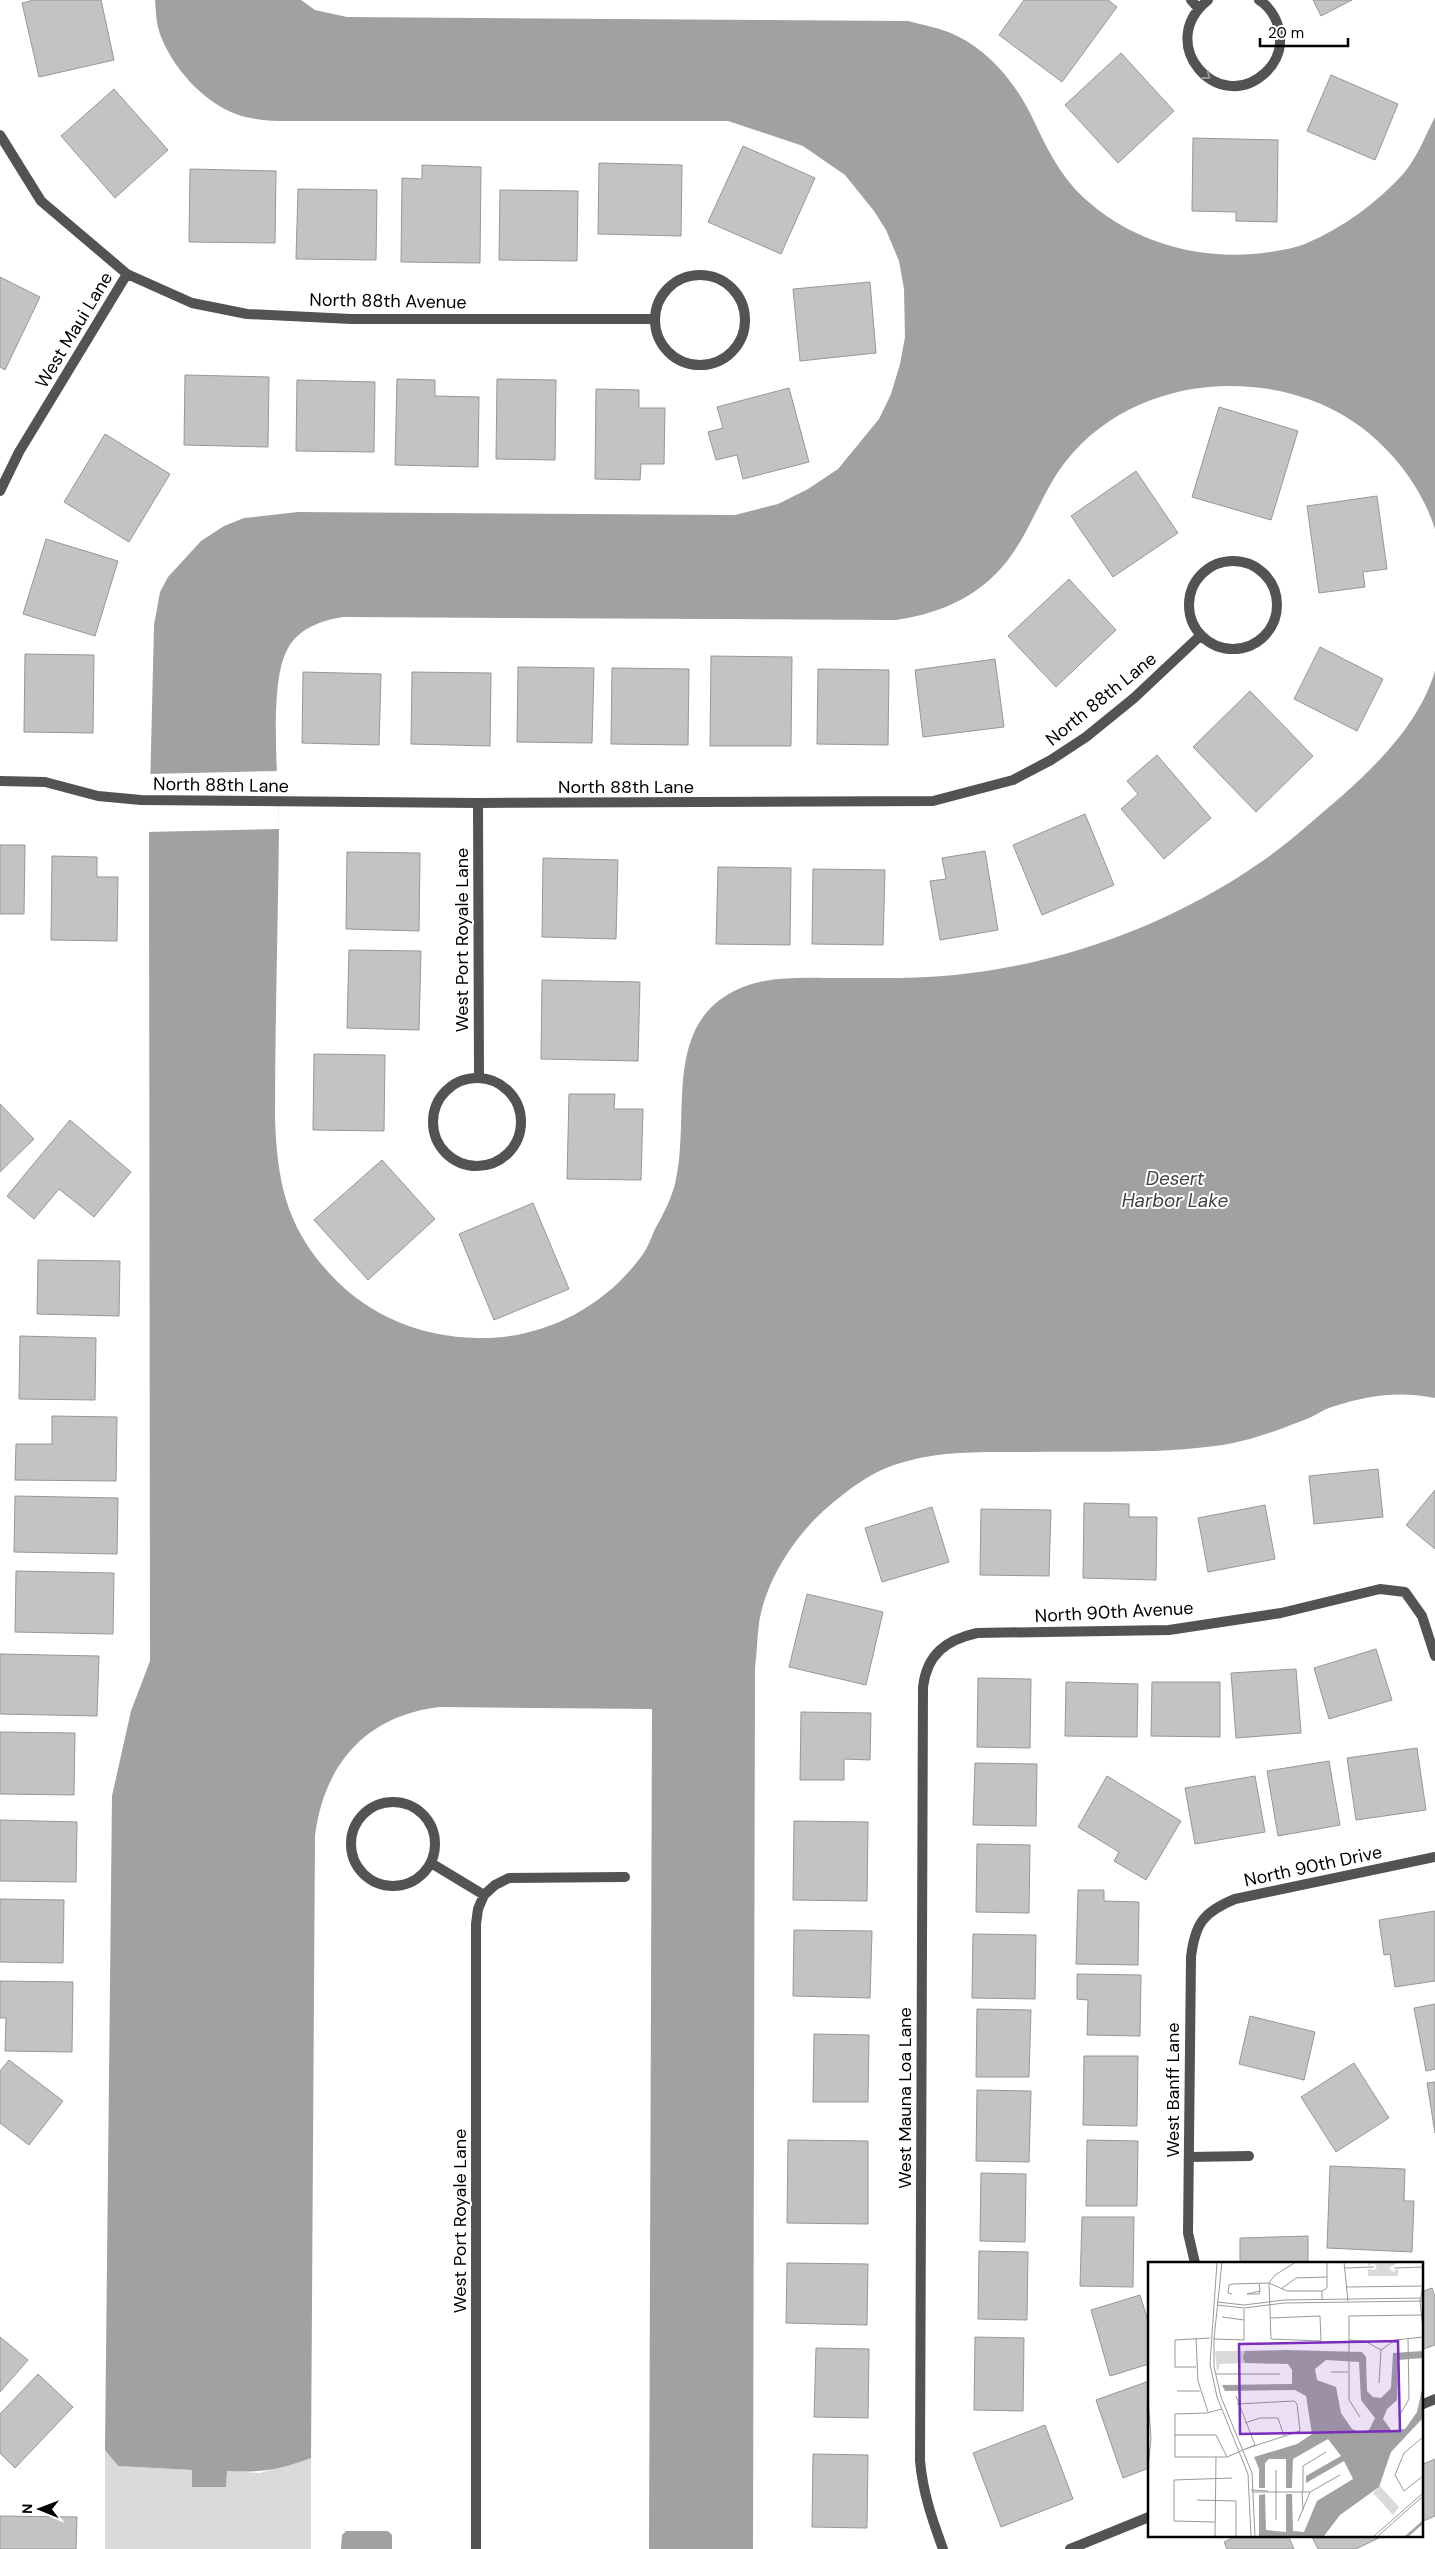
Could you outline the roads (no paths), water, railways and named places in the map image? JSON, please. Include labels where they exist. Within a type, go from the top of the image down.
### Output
[{"type":"street","points":[[1208,0],[1195,4],[1187,35],[1188,50],[1194,64],[1204,75],[1217,83],[1231,86],[1246,84],[1260,78],[1271,68],[1278,54],[1279,26],[1273,13],[1259,0]]},
{"type":"street","name":"West Maui Lane","points":[[0,135],[41,201],[127,274],[19,452],[0,491]]},
{"type":"street","name":"North 88th Avenue","points":[[127,274],[192,303],[247,314],[351,319],[656,319]]},
{"type":"street","points":[[699,275],[713,276],[726,282],[736,292],[743,304],[745,318],[744,332],[738,345],[728,356],[715,362],[701,365],[681,360],[664,346],[658,334],[656,319],[658,305],[664,293],[674,283],[686,277],[699,275]]},
{"type":"street","points":[[1234,560],[1248,562],[1261,570],[1271,581],[1277,594],[1277,609],[1274,623],[1266,635],[1247,646],[1226,649],[1212,644],[1201,635],[1192,623],[1189,608],[1190,594],[1196,580],[1206,569],[1219,562],[1234,560]]},
{"type":"street","name":"North 88th Lane","points":[[0,781],[45,782],[98,796],[141,800],[478,803],[933,801],[1013,780],[1051,760],[1086,737],[1134,698],[1201,635]]},
{"type":"street","name":"West Port Royale Lane","points":[[478,803],[479,1077]]},
{"type":"street","points":[[479,1077],[493,1080],[504,1087],[514,1098],[520,1111],[521,1125],[518,1138],[510,1150],[500,1159],[487,1164],[473,1166],[458,1162],[446,1153],[437,1140],[433,1126],[434,1111],[440,1097],[457,1083],[479,1077]]},
{"type":"street","name":"North 90th Avenue","points":[[939,1649],[950,1641],[977,1633],[1169,1630],[1281,1613],[1380,1589],[1405,1592],[1422,1616],[1435,1656]]},
{"type":"street","name":"West Mauna Loa Lane","points":[[939,1649],[930,1661],[923,1687],[920,2461],[922,2486],[928,2510],[942,2549]]},
{"type":"street","points":[[390,1802],[411,1807],[428,1821],[434,1834],[435,1849],[431,1863],[423,1874],[412,1882],[400,1886],[387,1886],[374,1882],[360,1869],[352,1851],[351,1838],[364,1814],[376,1806],[390,1802]]},
{"type":"street","name":"North 90th Drive","points":[[1203,1918],[1216,1906],[1235,1899],[1435,1857]]},
{"type":"street","points":[[431,1863],[484,1895],[495,1885],[508,1878],[625,1877]]},
{"type":"street","name":"West Port Royale Lane","points":[[476,2549],[476,1924],[478,1909],[484,1895]]},
{"type":"street","name":"West Banff Lane","points":[[1195,2262],[1188,2233],[1191,1957],[1194,1937],[1203,1918]]},
{"type":"street","points":[[1189,2157],[1249,2156]]},
{"type":"street","points":[[1422,2405],[1435,2399]]},
{"type":"street","points":[[1070,2549],[1148,2517]]},
{"type":"water","name":"Desert Harbor Lake","points":[[155,0],[301,0],[315,10],[347,17],[908,21],[955,35],[980,50],[991,60],[1019,94],[1049,151],[1068,181],[1084,198],[1104,214],[1147,238],[1171,246],[1220,254],[1270,252],[1294,248],[1321,237],[1347,222],[1383,194],[1404,173],[1417,153],[1435,117],[1435,529],[1417,490],[1391,454],[1358,425],[1340,413],[1321,404],[1288,393],[1254,387],[1219,386],[1184,390],[1151,400],[1119,415],[1091,435],[1058,472],[1020,542],[1002,567],[990,580],[962,599],[947,607],[931,612],[896,620],[343,617],[319,623],[297,636],[287,650],[281,666],[276,711],[279,830],[275,1117],[278,1162],[287,1202],[294,1221],[316,1257],[331,1275],[362,1302],[379,1313],[416,1328],[436,1334],[477,1338],[502,1337],[526,1333],[572,1316],[612,1288],[630,1271],[645,1251],[675,1184],[679,1157],[684,1073],[689,1046],[699,1023],[717,1002],[743,987],[779,979],[926,977],[996,970],[1076,951],[1154,922],[1227,884],[1261,862],[1293,838],[1343,795],[1398,739],[1420,707],[1435,671],[1435,1398],[1385,1395],[1360,1399],[1332,1407],[1309,1418],[1263,1435],[1239,1442],[1192,1449],[960,1453],[910,1460],[885,1468],[868,1477],[829,1506],[794,1544],[784,1558],[768,1590],[759,1623],[755,1668],[753,2549],[649,2549],[652,1709],[439,1707],[413,1712],[390,1721],[370,1733],[353,1748],[339,1766],[328,1787],[320,1810],[315,1836],[311,2458],[270,2470],[250,2472],[227,2471],[226,2487],[192,2487],[192,2470],[118,2466],[105,2450],[112,1796],[131,1711],[150,1661],[149,832],[154,625],[160,592],[168,577],[201,541],[224,526],[244,518],[298,512],[735,515],[778,504],[808,489],[838,469],[879,419],[891,394],[900,364],[905,337],[904,289],[899,261],[886,230],[874,211],[845,175],[803,146],[728,121],[282,121],[255,119],[236,114],[212,101],[201,92],[190,82],[172,59],[160,34]]},
{"type":"water","points":[[346,2531],[388,2531],[392,2535],[392,2549],[341,2549],[342,2535]]}]
